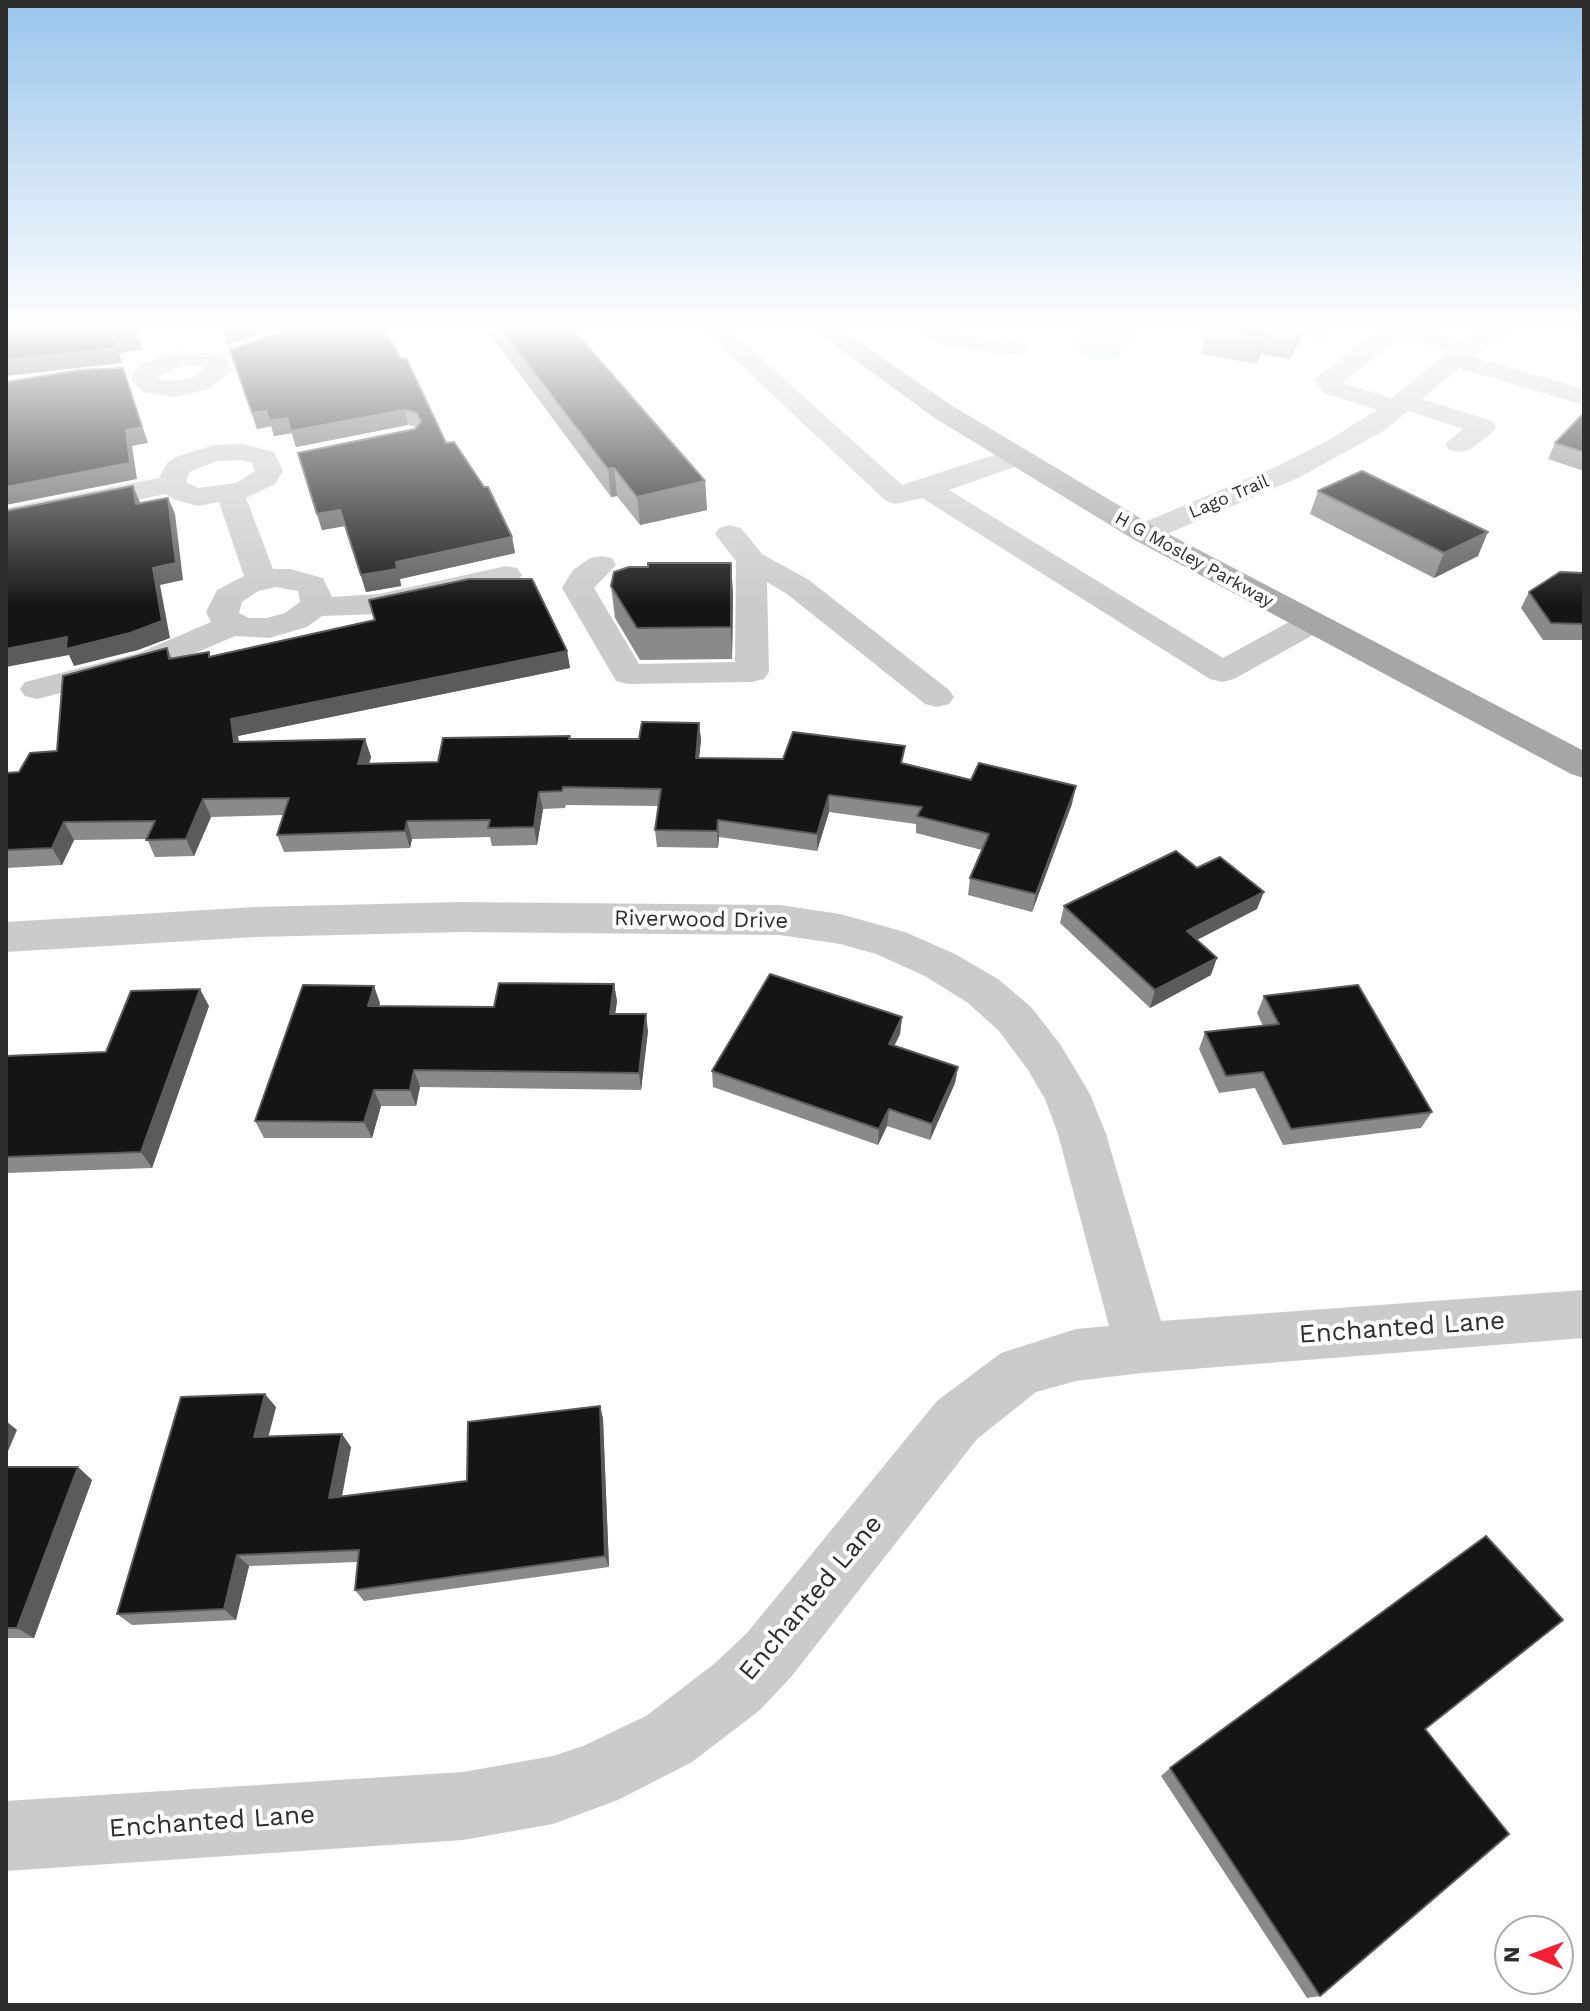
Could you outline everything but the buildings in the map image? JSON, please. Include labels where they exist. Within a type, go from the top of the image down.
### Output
[{"type":"main road","name":"H G Mosley Parkway","points":[[956,420],[1144,533],[1584,766]]},
{"type":"street","points":[[201,420],[205,431],[243,452],[264,458],[269,464]]},
{"type":"street","points":[[814,420],[896,495],[1016,457]]},
{"type":"street","name":"Lago Trail","points":[[1144,533],[1290,471],[1381,420]]},
{"type":"street","points":[[1456,420],[1483,427]]},
{"type":"street","points":[[1459,444],[1493,420]]},
{"type":"street","points":[[171,484],[177,469],[186,463],[205,431]]},
{"type":"street","points":[[269,464],[300,458]]},
{"type":"street","points":[[6,517],[171,484],[185,494],[213,497],[230,494],[265,478],[269,464]]},
{"type":"street","points":[[926,488],[1222,672],[1311,623]]},
{"type":"street","points":[[230,494],[261,580]]},
{"type":"street","points":[[730,534],[751,560],[798,587],[937,697]]},
{"type":"street","points":[[601,565],[584,577],[578,588],[628,674],[752,672],[751,560]]},
{"type":"street","points":[[37,689],[151,660],[200,641],[232,624],[269,628],[296,620],[314,607],[379,604],[506,575]]},
{"type":"street","points":[[232,624],[222,612],[228,597],[261,580],[290,578],[312,585],[317,592],[314,607]]},
{"type":"street","name":"Riverwood Drive","points":[[6,937],[256,922],[475,917],[780,920],[840,929],[890,943],[940,965],[983,991],[1015,1019],[1044,1057],[1067,1094],[1082,1134],[1142,1348]]},
{"type":"street","name":"Enchanted Lane","points":[[6,1836],[463,1806],[553,1790],[594,1776],[669,1739],[709,1712],[769,1655],[957,1420],[1020,1371],[1051,1360],[1142,1348],[1584,1314]]}]
